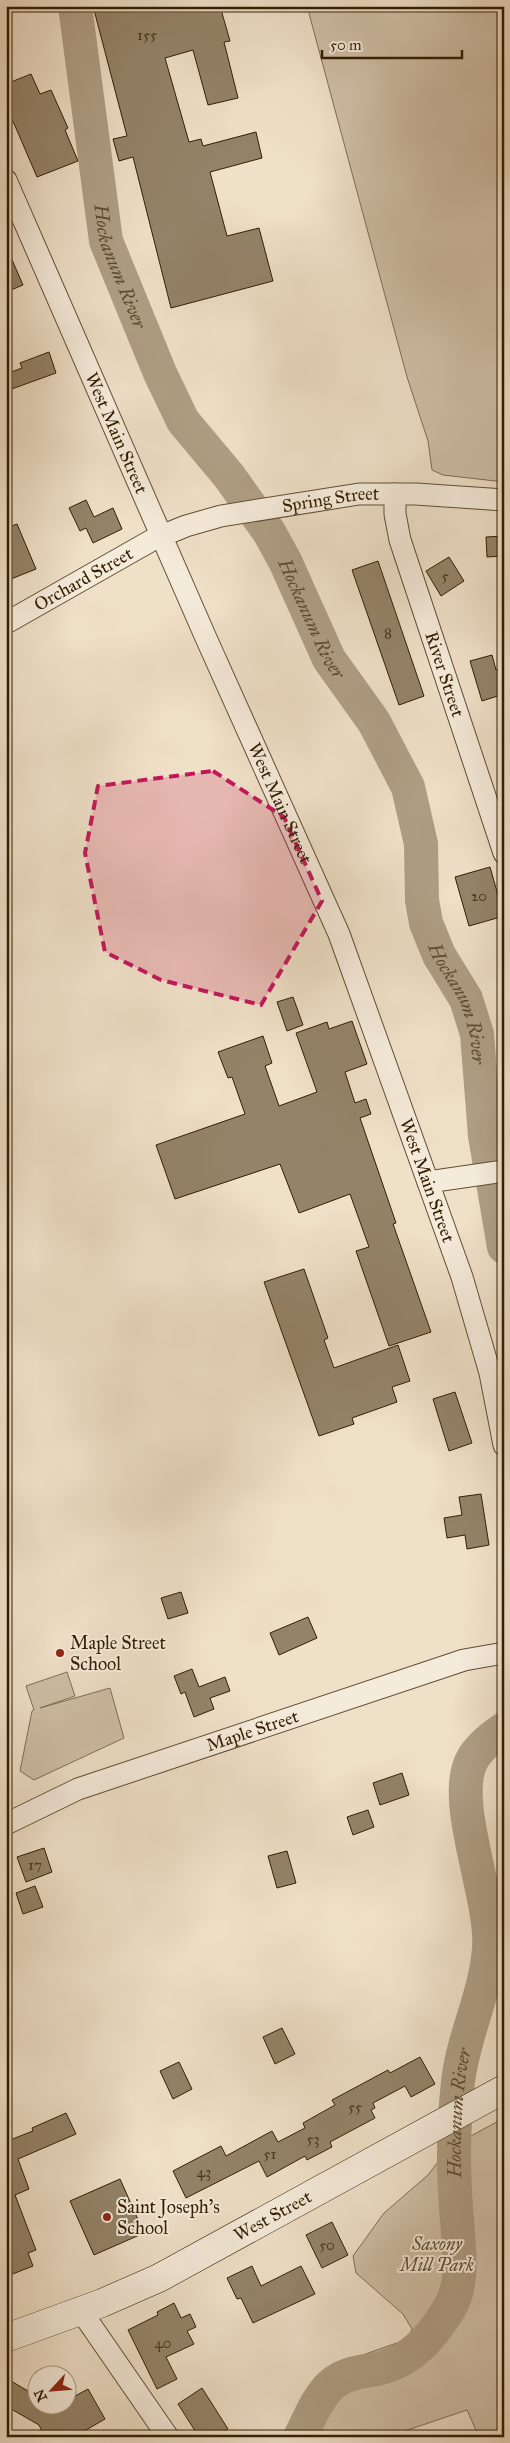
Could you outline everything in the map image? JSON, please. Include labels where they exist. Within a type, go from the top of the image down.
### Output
[{"type":"main road","name":"West Street","points":[[6,2338],[82,2311],[125,2293],[178,2267],[504,2089]]},
{"type":"street","name":"West Main Street","points":[[6,180],[326,903],[428,1182],[477,1327],[490,1373],[504,1445]]},
{"type":"street","name":"Spring Street","points":[[162,536],[186,526],[221,516],[359,494],[504,500]]},
{"type":"street","name":"River Street","points":[[395,494],[400,540],[504,853]]},
{"type":"street","name":"Orchard Street","points":[[6,623],[162,536]]},
{"type":"street","points":[[428,1182],[504,1172]]},
{"type":"street","name":"Maple Street","points":[[6,1824],[78,1790],[464,1660],[504,1653]]},
{"type":"street","points":[[82,2311],[168,2437]]},
{"type":"highlighted area","points":[[213,771],[284,817],[322,901],[261,1005],[161,980],[105,952],[85,853],[98,786]]},
{"type":"green space","points":[[307,6],[504,6],[504,482],[443,475],[432,470],[428,441],[407,377]]},
{"type":"green space","points":[[67,1672],[75,1696],[40,1708],[110,1688],[124,1738],[34,1780],[20,1771],[32,1711],[34,1710],[26,1686]]},
{"type":"green space","name":"Saxony Mill Park","points":[[504,2118],[504,2437],[479,2437],[467,2410],[387,2437],[293,2437],[337,2369],[357,2357],[408,2339],[412,2329],[403,2314],[356,2273],[353,2256],[384,2213],[428,2175],[445,2150]]},
{"type":"building","points":[[93,6],[220,6],[230,41],[224,42],[238,98],[208,105],[193,50],[165,58],[189,142],[201,139],[203,146],[256,132],[262,158],[210,172],[227,236],[259,228],[273,281],[171,308],[133,157],[119,161],[113,139],[127,136]]},
{"type":"building","points":[[31,74],[40,94],[51,90],[68,128],[65,130],[78,161],[37,177],[6,105],[6,84]]},
{"type":"building","points":[[6,246],[23,285],[6,292]]},
{"type":"building","points":[[49,352],[56,373],[9,390],[6,374],[22,368],[20,363]]},
{"type":"building","points":[[86,500],[94,517],[113,508],[122,529],[93,543],[86,528],[80,531],[69,508]]},
{"type":"building","points":[[17,524],[36,569],[6,581],[6,528]]},
{"type":"building","points":[[504,536],[504,556],[487,557],[486,537]]},
{"type":"building","points":[[449,557],[464,581],[441,596],[426,571]]},
{"type":"building","points":[[378,561],[424,696],[399,705],[352,570]]},
{"type":"building","points":[[492,655],[496,670],[499,669],[501,673],[504,672],[504,694],[482,701],[470,661]]},
{"type":"building","points":[[490,867],[504,916],[469,926],[455,877]]},
{"type":"building","points":[[293,997],[303,1025],[287,1031],[277,1002]]},
{"type":"building","points":[[352,1021],[367,1064],[345,1072],[355,1103],[366,1099],[371,1114],[360,1118],[396,1223],[393,1224],[431,1332],[389,1346],[356,1251],[369,1247],[350,1194],[299,1213],[280,1164],[175,1199],[156,1145],[245,1114],[232,1077],[228,1078],[218,1052],[263,1036],[272,1063],[265,1066],[279,1106],[317,1092],[296,1033],[327,1022],[329,1029]]},
{"type":"building","points":[[304,1269],[328,1338],[324,1340],[334,1368],[398,1345],[410,1381],[392,1387],[397,1402],[352,1418],[354,1424],[319,1436],[264,1282]]},
{"type":"building","points":[[455,1392],[472,1443],[449,1451],[433,1399]]},
{"type":"building","points":[[481,1494],[489,1545],[467,1549],[465,1535],[447,1538],[444,1518],[462,1515],[459,1497]]},
{"type":"building","points":[[181,1592],[188,1613],[168,1619],[161,1598]]},
{"type":"building","points":[[308,1617],[317,1638],[279,1655],[270,1633]]},
{"type":"building","points":[[192,1669],[199,1687],[225,1677],[230,1691],[210,1698],[214,1709],[194,1717],[185,1692],[181,1694],[174,1676]]},
{"type":"building","points":[[402,1773],[409,1795],[380,1805],[373,1783]]},
{"type":"building","points":[[368,1810],[374,1827],[353,1835],[347,1817]]},
{"type":"building","points":[[44,1848],[52,1872],[26,1882],[17,1857]]},
{"type":"building","points":[[287,1851],[296,1883],[277,1888],[268,1856]]},
{"type":"building","points":[[35,1886],[43,1907],[23,1914],[16,1893]]},
{"type":"building","points":[[282,2028],[295,2054],[275,2064],[263,2037]]},
{"type":"building","points":[[420,2057],[435,2084],[411,2097],[405,2086],[373,2103],[375,2108],[371,2110],[375,2118],[330,2142],[332,2147],[307,2160],[305,2156],[267,2177],[259,2161],[186,2198],[173,2171],[221,2146],[226,2156],[272,2131],[278,2142],[305,2128],[303,2123],[335,2105],[332,2100],[388,2070],[390,2073]]},
{"type":"building","points":[[179,2062],[192,2089],[173,2099],[160,2071]]},
{"type":"building","points":[[66,2113],[76,2134],[18,2159],[29,2189],[15,2195],[36,2250],[28,2253],[33,2266],[10,2275],[6,2266],[6,2133],[10,2140],[33,2131],[32,2128]]},
{"type":"building","name":"Saint Joseph's School","points":[[120,2179],[144,2233],[94,2255],[70,2201]]},
{"type":"building","points":[[332,2222],[348,2255],[322,2268],[306,2235]]},
{"type":"building","points":[[252,2266],[261,2286],[301,2266],[315,2294],[253,2323],[241,2298],[237,2299],[227,2278]]},
{"type":"building","points":[[174,2303],[181,2318],[190,2314],[196,2327],[187,2331],[194,2344],[166,2357],[177,2379],[157,2389],[128,2330],[158,2315],[157,2312]]},
{"type":"building","points":[[6,2378],[28,2391],[28,2416],[78,2416],[78,2394],[88,2389],[105,2419],[74,2437],[45,2437],[39,2425],[6,2406]]},
{"type":"building","points":[[202,2388],[228,2429],[216,2437],[199,2437],[178,2404]]},
{"type":"waterway","name":"Hockanum River","points":[[75,6],[106,241],[160,373],[183,421],[229,476],[269,532],[285,561],[329,659],[374,722],[408,787],[421,844],[422,900],[426,923],[439,955],[466,999],[477,1034],[485,1136],[504,1247]]},
{"type":"waterway","name":"Hockanum River","points":[[300,2437],[317,2403],[331,2385],[347,2375],[385,2367],[408,2356],[433,2332],[449,2308],[456,2293],[459,2270],[459,2243],[454,2165],[458,2082],[465,2048],[484,1982],[489,1948],[489,1928],[469,1825],[466,1800],[467,1778],[472,1760],[478,1751],[504,1729]]},
{"type":"place","name":"Maple Street School","points":[[60,1653]]},
{"type":"place","name":"Saint Joseph's School","points":[[107,2217]]}]
